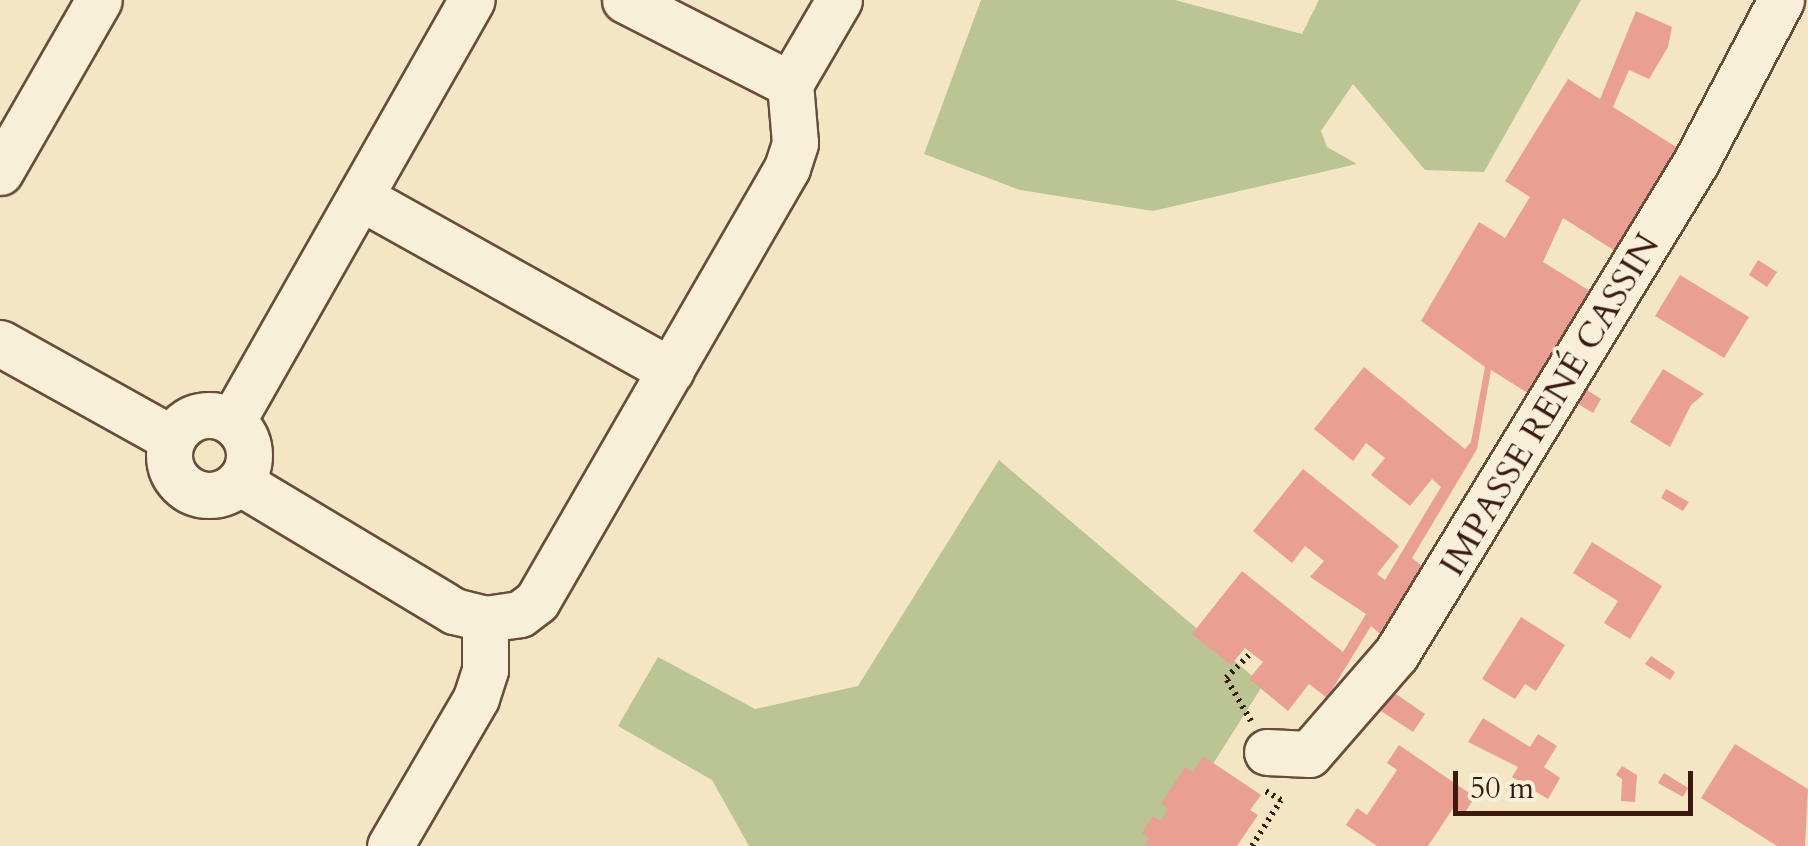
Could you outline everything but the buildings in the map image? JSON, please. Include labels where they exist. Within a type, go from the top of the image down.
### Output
[{"type":"street","points":[[0,172],[99,0]]},
{"type":"street","points":[[233,420],[472,0]]},
{"type":"street","points":[[625,0],[790,84]]},
{"type":"street","points":[[241,483],[454,610],[485,619],[520,614],[537,601],[787,168],[794,143],[790,84],[839,0]]},
{"type":"street","name":"IMPASSE RENÉ CASSIN","points":[[1267,752],[1308,754],[1396,654],[1696,162],[1781,0]]},
{"type":"street","points":[[360,197],[671,371]]},
{"type":"street","points":[[0,343],[171,438]]},
{"type":"street","points":[[233,420],[188,419],[171,438],[177,480],[196,495],[219,494],[241,483]]},
{"type":"street","points":[[233,420],[245,438],[241,483]]},
{"type":"street","points":[[390,846],[476,698],[485,670],[485,619]]},
{"type":"green space","points":[[981,0],[1175,0],[1302,34],[1319,0],[1581,0],[1484,172],[1425,170],[1353,84],[1321,131],[1327,147],[1357,164],[1153,211],[1020,190],[924,154]]},
{"type":"green space","points":[[999,460],[1263,685],[1161,846],[749,846],[712,780],[618,726],[658,657],[755,709],[858,686]]}]
